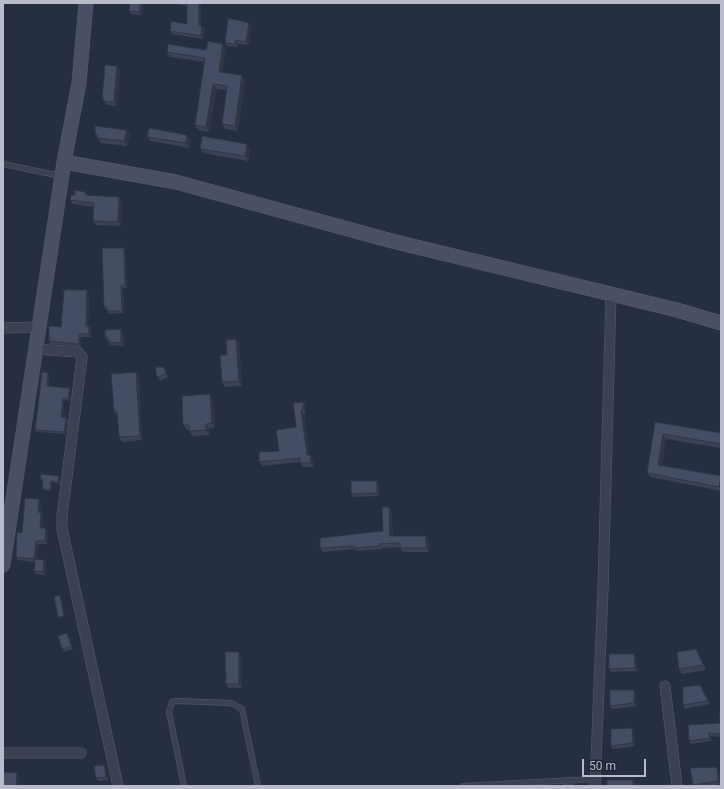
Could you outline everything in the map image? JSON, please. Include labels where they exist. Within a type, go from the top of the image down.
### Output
[{"type":"street","points":[[3,565],[6,530],[40,327],[63,169],[79,82],[86,3]]},
{"type":"street","points":[[63,169],[176,182],[404,245],[677,310],[721,323]]},
{"type":"street","points":[[595,782],[603,588],[611,294]]},
{"type":"street","points":[[3,328],[40,327]]},
{"type":"street","points":[[36,349],[78,352],[82,356],[62,516],[62,528],[118,786]]},
{"type":"street","points":[[665,686],[677,786]]},
{"type":"street","points":[[3,753],[81,753]]},
{"type":"lane","points":[[3,164],[63,169]]},
{"type":"lane","points":[[184,786],[169,712],[172,702],[177,701],[231,703],[242,708],[258,786]]},
{"type":"lane","points":[[463,786],[574,780],[595,782]]},
{"type":"lane","points":[[566,786],[574,780]]},
{"type":"building","points":[[130,3],[141,3],[139,12],[129,11]]},
{"type":"building","points":[[187,3],[199,3],[199,26],[202,26],[201,36],[170,31],[171,21],[187,24]]},
{"type":"building","points":[[228,18],[249,23],[246,42],[236,40],[235,44],[225,43]]},
{"type":"building","points":[[208,41],[223,44],[219,72],[242,75],[235,126],[222,124],[227,86],[213,84],[206,127],[195,125],[205,58],[167,52],[168,44],[206,50]]},
{"type":"building","points":[[105,65],[117,66],[114,102],[103,101],[104,98],[102,98]]},
{"type":"building","points":[[95,126],[127,130],[124,141],[97,138],[98,135],[95,134]]},
{"type":"building","points":[[149,128],[187,135],[186,143],[147,137]]},
{"type":"building","points":[[202,136],[247,144],[245,156],[200,149]]},
{"type":"building","points":[[75,190],[85,192],[85,195],[119,197],[118,222],[93,221],[94,203],[70,200],[71,195],[75,195]]},
{"type":"building","points":[[102,248],[124,248],[125,285],[121,286],[122,311],[107,311],[107,307],[104,307]]},
{"type":"building","points":[[64,290],[87,290],[86,326],[89,326],[89,334],[79,334],[79,344],[49,341],[49,326],[61,327]]},
{"type":"building","points":[[121,329],[121,343],[108,342],[108,337],[105,337],[105,330]]},
{"type":"building","points":[[236,339],[239,381],[222,382],[220,355],[227,355],[226,340]]},
{"type":"building","points":[[155,367],[164,367],[166,374],[157,377]]},
{"type":"building","points":[[42,372],[48,373],[47,386],[70,388],[68,399],[63,398],[61,417],[66,418],[64,432],[35,430]]},
{"type":"building","points":[[136,372],[140,436],[119,437],[117,411],[114,411],[111,374]]},
{"type":"building","points":[[210,394],[212,423],[206,424],[206,430],[189,431],[189,425],[183,425],[182,396]]},
{"type":"building","points":[[303,402],[303,410],[301,410],[307,455],[310,455],[311,463],[300,463],[300,458],[259,462],[259,452],[279,451],[276,430],[296,427],[293,403]]},
{"type":"building","points":[[655,422],[721,433],[721,444],[663,434],[658,465],[721,476],[719,487],[647,473]]},
{"type":"building","points":[[41,474],[59,476],[58,482],[51,481],[50,490],[42,489],[43,479],[40,478]]},
{"type":"building","points":[[351,481],[377,481],[377,493],[351,494]]},
{"type":"building","points":[[25,498],[39,499],[38,512],[41,513],[40,528],[46,528],[45,541],[36,541],[34,559],[16,557],[17,532],[22,533]]},
{"type":"building","points":[[382,507],[389,507],[390,536],[426,536],[426,548],[400,548],[400,543],[379,544],[379,546],[354,548],[354,546],[320,548],[320,538],[383,531]]},
{"type":"building","points":[[35,559],[44,560],[43,572],[34,571]]},
{"type":"building","points":[[60,595],[64,616],[58,617],[54,597]]},
{"type":"building","points":[[67,633],[71,646],[62,649],[58,636]]},
{"type":"building","points":[[696,649],[703,665],[679,669],[677,652]]},
{"type":"building","points":[[225,652],[239,652],[239,684],[226,684]]},
{"type":"building","points":[[609,654],[634,654],[635,668],[609,669]]},
{"type":"building","points":[[700,685],[708,701],[683,705],[683,687]]},
{"type":"building","points":[[610,690],[634,690],[634,703],[610,706]]},
{"type":"building","points":[[721,712],[721,734],[709,733],[710,738],[689,741],[688,725],[720,723],[719,713]]},
{"type":"building","points":[[632,728],[633,743],[611,746],[611,729]]},
{"type":"building","points":[[104,765],[106,777],[96,778],[94,766]]},
{"type":"building","points":[[717,767],[718,781],[693,785],[690,768]]},
{"type":"building","points":[[3,772],[17,773],[16,786],[3,786]]},
{"type":"building","points":[[607,780],[633,780],[633,786],[607,786]]}]
